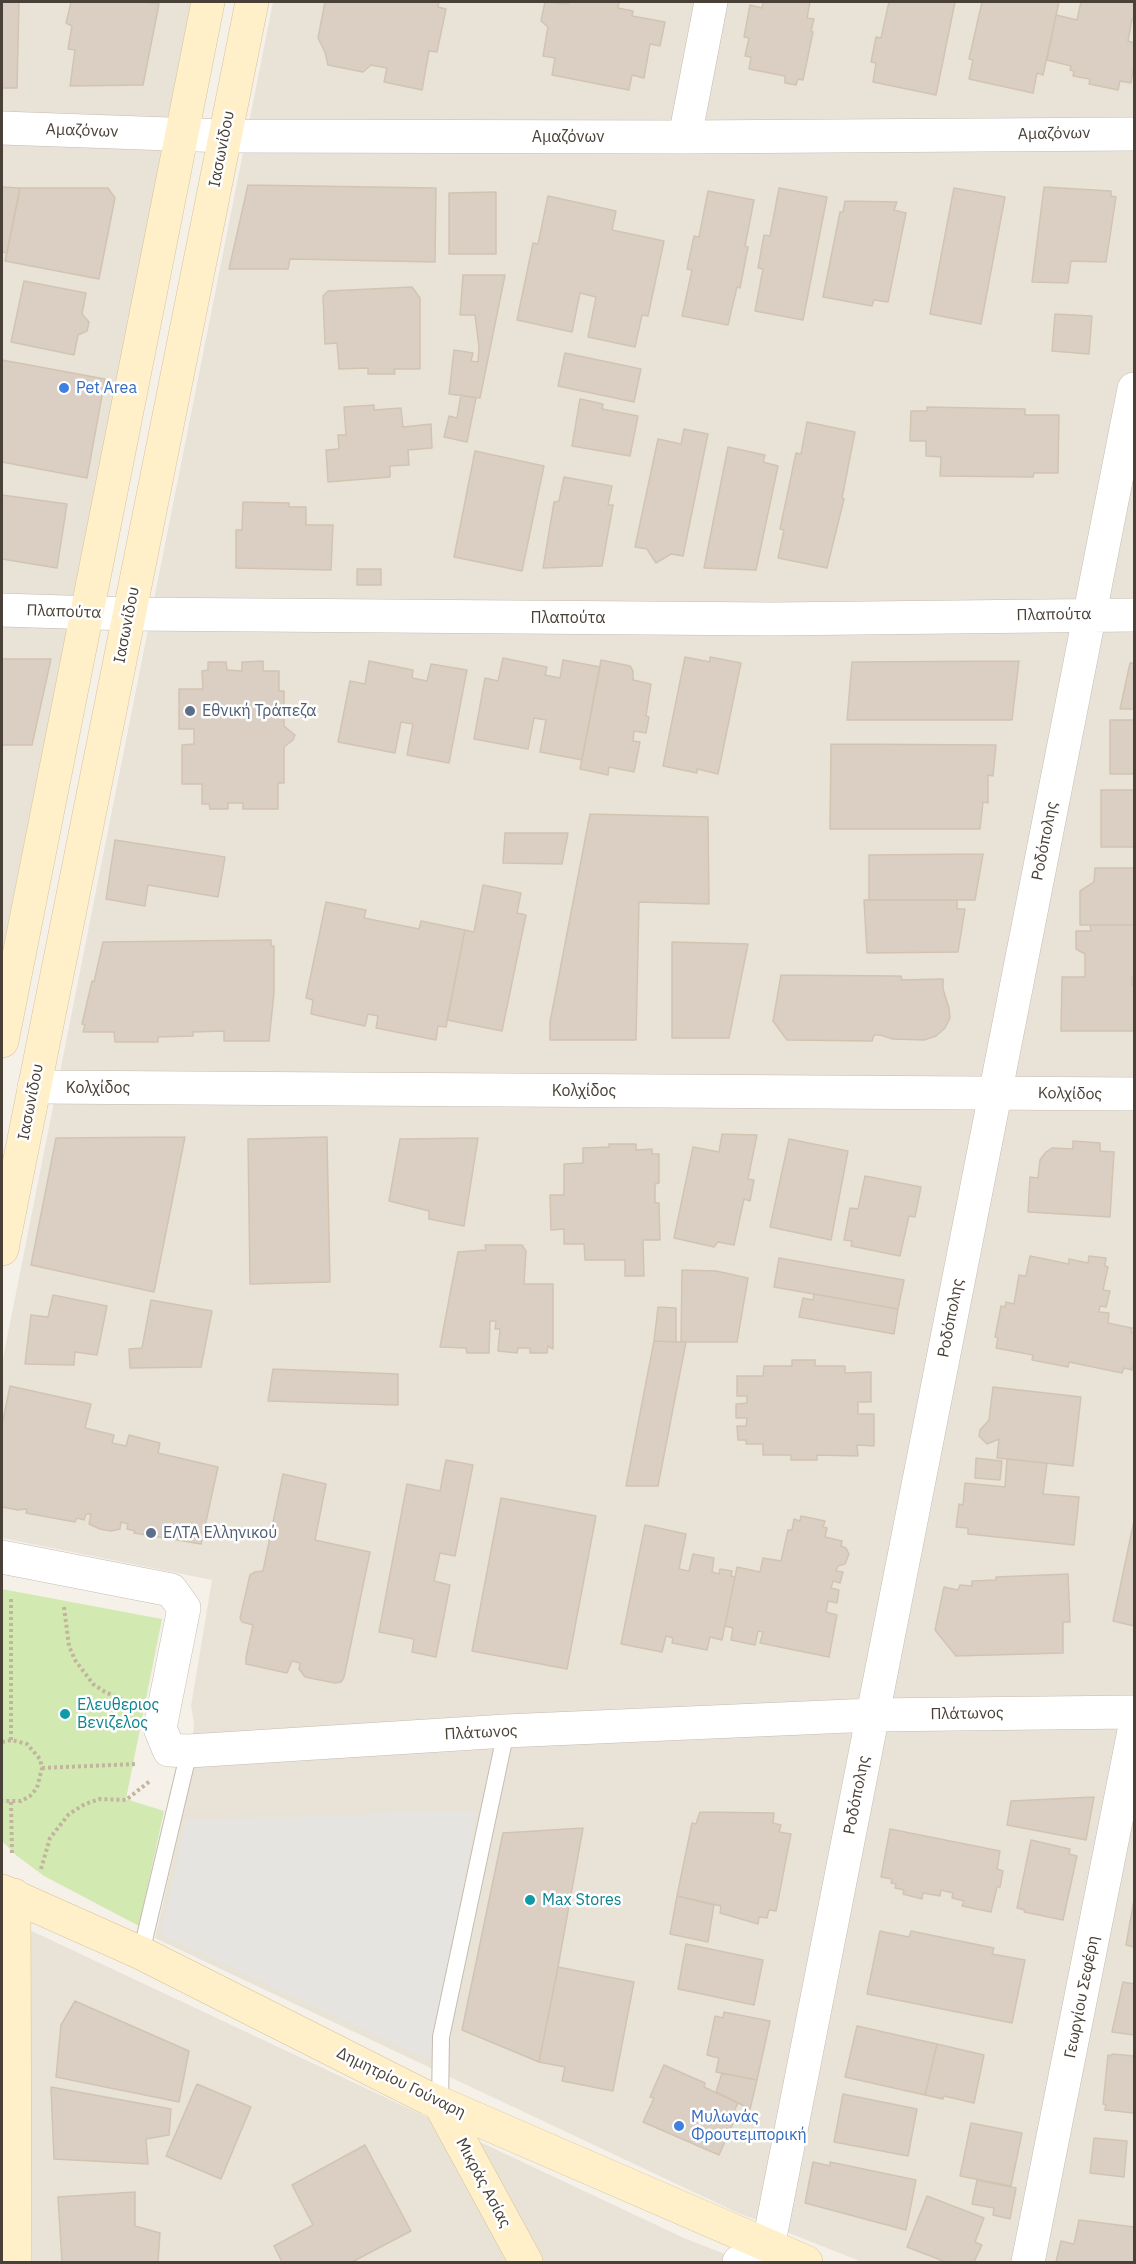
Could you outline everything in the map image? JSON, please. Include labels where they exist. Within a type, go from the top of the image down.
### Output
[{"type":"street","points":[[2,1041],[208,2]]},
{"type":"street","name":"Ιασωνίδου","points":[[2,1249],[252,2]]},
{"type":"street","points":[[685,138],[711,2]]},
{"type":"street","name":"Αμαζόνων","points":[[2,128],[225,136],[685,138],[1134,134]]},
{"type":"street","name":"Ροδόπολης","points":[[768,2247],[1134,389]]},
{"type":"street","name":"Πλαπούτα","points":[[2,609],[129,614],[761,619],[1134,615]]},
{"type":"street","name":"Κολχίδος","points":[[34,1088],[1134,1094]]},
{"type":"street","points":[[5,1558],[171,1590],[184,1608],[159,1728],[179,1751]]},
{"type":"street","name":"Πλάτωνος","points":[[179,1751],[506,1731],[873,1715],[1134,1712]]},
{"type":"street","name":"Γεωργίου Σεφέρη","points":[[1028,2262],[1134,1731]]},
{"type":"street","points":[[10,1889],[8,2187],[15,2262]]},
{"type":"street","name":"Δημητρίου Γούναρη","points":[[10,1889],[440,2104],[806,2262]]},
{"type":"street","name":"Μικράς Ασίας","points":[[440,2104],[526,2262]]},
{"type":"street","points":[[739,2262],[768,2247]]},
{"type":"lane","points":[[440,2104],[441,2037],[506,1731]]},
{"type":"lane","points":[[141,1953],[179,1751]]},
{"type":"path","points":[[5,1558],[10,1740]]},
{"type":"path","points":[[67,1570],[63,1600],[69,1646],[75,1660],[93,1684],[105,1692],[137,1705],[163,1711]]},
{"type":"path","points":[[2,1742],[10,1740],[27,1744],[35,1751],[42,1768],[37,1788],[21,1801],[2,1801]]},
{"type":"path","points":[[42,1768],[133,1766],[179,1751]]},
{"type":"path","points":[[11,1802],[10,1889],[39,1877],[50,1838],[69,1814],[100,1799],[126,1800],[179,1751]]},
{"type":"shaded area","points":[[2,2],[194,2],[2,954]]},
{"type":"shaded area","points":[[273,2],[1134,2],[1134,2262],[862,2262],[736,2212],[155,1938],[187,1797],[194,1723],[191,1706],[212,1580],[2,1538],[2,1363]]},
{"type":"shaded area","points":[[477,1811],[430,2060],[161,1934],[187,1820]]},
{"type":"shaded area","points":[[2,1917],[684,2238],[745,2262],[2,2262]]},
{"type":"green space","points":[[2,1589],[162,1619],[126,1799],[164,1811],[139,1926],[44,1876],[17,1856],[2,1841]]},
{"type":"building","points":[[2,2],[19,2],[17,88],[2,88]]},
{"type":"building","points":[[71,2],[159,4],[143,85],[70,86],[75,50],[68,49],[72,26],[66,23]]},
{"type":"building","points":[[325,2],[439,2],[438,7],[446,9],[437,52],[429,51],[422,90],[384,82],[387,68],[371,65],[363,72],[328,65],[318,38]]},
{"type":"building","points":[[545,2],[568,4],[569,2],[619,2],[618,8],[633,11],[632,16],[665,22],[660,46],[650,44],[644,78],[632,75],[629,90],[552,75],[555,58],[543,56],[548,27],[541,21]]},
{"type":"building","points":[[763,2],[810,2],[807,18],[814,19],[811,31],[813,32],[803,80],[798,79],[796,85],[785,83],[785,76],[749,69],[751,57],[745,56],[749,38],[744,37],[750,5],[762,8]]},
{"type":"building","points":[[889,2],[955,2],[936,95],[873,82],[876,63],[871,62],[876,37],[881,38]]},
{"type":"building","points":[[982,2],[1059,2],[1043,75],[1037,73],[1033,93],[969,79],[973,60],[969,59]]},
{"type":"building","points":[[1081,2],[1134,2],[1134,20],[1132,19],[1128,41],[1134,43],[1131,83],[1120,81],[1118,90],[1089,84],[1090,79],[1073,76],[1074,71],[1070,70],[1071,66],[1047,60],[1056,15],[1077,20]]},
{"type":"building","points":[[248,185],[436,188],[435,262],[290,259],[288,269],[229,269]]},
{"type":"building","points":[[2,187],[20,188],[7,253],[2,252]]},
{"type":"building","points":[[1044,187],[1111,191],[1111,196],[1116,197],[1106,262],[1071,261],[1068,283],[1032,282]]},
{"type":"building","points":[[20,188],[108,188],[115,198],[99,279],[5,261]]},
{"type":"building","points":[[779,188],[827,197],[803,320],[755,311],[763,269],[758,268],[764,235],[770,236]]},
{"type":"building","points":[[954,188],[1005,197],[981,324],[930,314]]},
{"type":"building","points":[[708,191],[754,200],[740,288],[737,287],[728,325],[682,316],[692,270],[687,269],[694,236],[699,237]]},
{"type":"building","points":[[496,192],[496,254],[449,254],[449,193]]},
{"type":"building","points":[[548,196],[616,211],[612,230],[664,241],[648,316],[642,315],[635,347],[588,337],[596,297],[580,293],[572,332],[517,320],[533,243],[538,244]]},
{"type":"building","points":[[845,201],[897,202],[894,210],[906,213],[888,302],[874,300],[872,306],[823,297],[840,212],[843,212]]},
{"type":"building","points":[[463,275],[505,275],[480,398],[449,394],[454,350],[473,353],[471,361],[478,362],[479,347],[475,315],[460,315]]},
{"type":"building","points":[[24,281],[86,293],[82,314],[89,322],[87,331],[78,335],[74,355],[11,342]]},
{"type":"building","points":[[412,287],[420,298],[420,369],[394,369],[395,374],[368,374],[368,368],[339,369],[337,343],[325,344],[323,296],[328,291]]},
{"type":"building","points":[[1055,314],[1092,316],[1089,354],[1052,351]]},
{"type":"building","points":[[565,353],[641,369],[634,402],[558,386]]},
{"type":"building","points":[[2,360],[105,379],[87,478],[2,462]]},
{"type":"building","points":[[461,395],[476,398],[467,442],[444,437],[449,416],[457,418]]},
{"type":"building","points":[[580,399],[603,404],[602,409],[638,416],[630,456],[572,446]]},
{"type":"building","points":[[374,405],[374,410],[401,408],[403,427],[431,424],[432,448],[408,450],[409,465],[390,466],[390,477],[328,482],[326,450],[339,449],[338,435],[346,435],[344,407]]},
{"type":"building","points":[[927,407],[1025,409],[1025,415],[1059,415],[1058,473],[1034,473],[1033,477],[940,476],[941,457],[926,456],[926,441],[910,441],[911,411],[927,411]]},
{"type":"building","points":[[807,422],[855,432],[842,498],[844,499],[827,568],[778,558],[784,530],[780,529],[796,453],[801,454]]},
{"type":"building","points":[[684,429],[708,434],[683,556],[671,554],[656,563],[647,549],[635,547],[658,439],[681,444]]},
{"type":"building","points":[[728,447],[765,455],[763,462],[778,466],[756,570],[704,568]]},
{"type":"building","points":[[475,451],[544,466],[522,571],[454,557]]},
{"type":"building","points":[[564,477],[612,486],[608,505],[613,505],[602,566],[543,568],[554,502],[559,501]]},
{"type":"building","points":[[2,495],[67,504],[57,568],[2,559]]},
{"type":"building","points":[[243,502],[289,503],[289,507],[306,507],[306,525],[333,525],[331,570],[236,568],[236,530],[242,530]]},
{"type":"building","points":[[357,569],[381,569],[381,585],[357,585]]},
{"type":"building","points":[[685,657],[710,662],[710,657],[741,663],[718,774],[697,769],[697,773],[663,766]]},
{"type":"building","points":[[503,658],[547,667],[545,675],[560,678],[563,660],[600,667],[582,760],[540,752],[546,720],[534,718],[528,749],[474,739],[485,678],[498,681]]},
{"type":"building","points":[[2,659],[51,659],[32,745],[2,745]]},
{"type":"building","points":[[601,660],[630,666],[633,671],[633,680],[651,684],[646,733],[634,731],[633,741],[640,742],[634,772],[609,767],[608,775],[580,769]]},
{"type":"building","points":[[263,661],[263,671],[279,671],[279,691],[284,691],[284,726],[295,735],[293,740],[284,747],[284,783],[278,783],[278,809],[243,809],[243,803],[228,803],[228,809],[210,809],[209,804],[202,804],[202,784],[182,784],[182,745],[194,744],[194,729],[179,729],[179,689],[203,689],[202,671],[208,670],[208,662],[226,662],[227,670],[242,671],[242,662]]},
{"type":"building","points":[[369,661],[413,670],[412,678],[427,681],[431,664],[467,670],[449,763],[407,755],[413,724],[401,722],[395,753],[338,742],[350,681],[365,684]]},
{"type":"building","points":[[1019,661],[1012,720],[847,720],[852,662]]},
{"type":"building","points":[[1130,663],[1134,663],[1134,709],[1120,709]]},
{"type":"building","points":[[1110,720],[1134,720],[1134,774],[1110,774]]},
{"type":"building","points":[[831,744],[996,745],[993,776],[988,775],[988,803],[983,802],[980,829],[830,829]]},
{"type":"building","points":[[1101,790],[1134,790],[1134,847],[1101,847]]},
{"type":"building","points":[[590,814],[708,817],[709,904],[639,902],[636,1040],[550,1040],[550,1022]]},
{"type":"building","points":[[505,833],[568,833],[562,864],[503,863]]},
{"type":"building","points":[[115,840],[225,857],[218,897],[148,885],[145,906],[106,899]]},
{"type":"building","points":[[983,854],[975,900],[869,900],[869,855]]},
{"type":"building","points":[[1095,868],[1134,868],[1134,925],[1080,925],[1080,891],[1094,882]]},
{"type":"building","points":[[483,885],[521,893],[517,913],[526,915],[502,1031],[447,1020],[465,930],[474,932]]},
{"type":"building","points":[[864,900],[957,900],[957,909],[965,909],[958,952],[867,953]]},
{"type":"building","points":[[326,902],[366,910],[364,918],[419,929],[421,921],[465,930],[446,1027],[438,1026],[436,1040],[376,1028],[378,1016],[368,1014],[365,1026],[311,1014],[313,1000],[306,998]]},
{"type":"building","points":[[1090,925],[1134,925],[1132,985],[1134,985],[1134,1031],[1061,1031],[1062,977],[1085,977],[1085,954],[1076,949],[1076,931],[1091,931]]},
{"type":"building","points":[[271,940],[271,946],[274,946],[274,993],[269,1041],[224,1041],[224,1031],[193,1032],[193,1036],[158,1037],[158,1042],[115,1042],[114,1032],[83,1032],[85,1025],[82,1024],[103,942]]},
{"type":"building","points":[[672,942],[748,944],[729,1038],[672,1038]]},
{"type":"building","points":[[781,975],[901,976],[902,980],[943,979],[950,1018],[945,1028],[936,1036],[924,1040],[893,1039],[874,1035],[872,1041],[787,1040],[773,1021]]},
{"type":"building","points":[[722,1134],[757,1135],[748,1179],[754,1180],[750,1201],[744,1199],[734,1245],[718,1242],[714,1247],[674,1238],[693,1147],[719,1152]]},
{"type":"building","points":[[185,1137],[154,1292],[31,1265],[56,1138]]},
{"type":"building","points":[[327,1137],[330,1282],[250,1284],[248,1139]]},
{"type":"building","points":[[478,1138],[464,1226],[429,1219],[429,1211],[389,1201],[400,1139]]},
{"type":"building","points":[[789,1139],[848,1151],[831,1240],[770,1227]]},
{"type":"building","points":[[1073,1141],[1100,1143],[1100,1151],[1114,1152],[1110,1217],[1028,1212],[1030,1177],[1038,1178],[1040,1160],[1052,1148],[1073,1149]]},
{"type":"building","points":[[609,1144],[636,1144],[636,1150],[652,1149],[652,1154],[659,1154],[659,1183],[655,1184],[655,1203],[659,1203],[660,1240],[643,1240],[644,1276],[625,1276],[625,1260],[585,1260],[584,1244],[564,1244],[564,1229],[551,1230],[550,1195],[564,1195],[564,1164],[583,1163],[583,1148],[609,1147]]},
{"type":"building","points":[[865,1176],[921,1187],[915,1217],[909,1216],[900,1256],[851,1246],[852,1241],[844,1240],[850,1208],[858,1209]]},
{"type":"building","points":[[485,1245],[522,1245],[526,1251],[524,1284],[553,1284],[553,1349],[548,1346],[547,1353],[530,1353],[530,1348],[518,1348],[517,1353],[498,1351],[500,1329],[495,1329],[496,1321],[490,1321],[489,1353],[467,1353],[466,1348],[440,1347],[458,1252],[486,1250]]},
{"type":"building","points":[[1030,1256],[1069,1264],[1069,1259],[1088,1263],[1089,1256],[1106,1258],[1105,1266],[1108,1267],[1103,1290],[1110,1291],[1106,1307],[1100,1306],[1099,1312],[1109,1313],[1108,1323],[1132,1328],[1134,1359],[1132,1370],[1124,1368],[1122,1373],[1069,1362],[1068,1367],[1032,1360],[1033,1355],[996,1348],[998,1338],[995,1337],[1001,1306],[1005,1307],[1006,1302],[1014,1304],[1019,1275],[1026,1276]]},
{"type":"building","points":[[779,1258],[904,1280],[898,1309],[774,1287]]},
{"type":"building","points":[[682,1270],[716,1271],[748,1278],[737,1342],[681,1342]]},
{"type":"building","points":[[814,1294],[898,1309],[894,1334],[799,1317],[803,1298],[813,1300]]},
{"type":"building","points":[[53,1295],[107,1306],[97,1355],[75,1352],[74,1365],[25,1364],[31,1315],[48,1317]]},
{"type":"building","points":[[151,1300],[212,1311],[201,1367],[130,1368],[129,1349],[142,1348]]},
{"type":"building","points":[[658,1307],[676,1308],[676,1342],[654,1341]]},
{"type":"building","points":[[654,1341],[686,1342],[658,1486],[626,1486]]},
{"type":"building","points":[[792,1360],[815,1360],[815,1366],[845,1366],[845,1373],[871,1372],[871,1402],[858,1402],[858,1414],[874,1414],[874,1446],[857,1445],[858,1456],[817,1455],[817,1460],[791,1460],[791,1455],[763,1455],[763,1444],[746,1444],[746,1440],[738,1440],[737,1426],[746,1426],[747,1418],[736,1418],[736,1404],[747,1403],[747,1396],[737,1396],[737,1376],[763,1376],[764,1366],[792,1366]]},
{"type":"building","points":[[273,1369],[398,1374],[398,1405],[268,1401]]},
{"type":"building","points":[[10,1386],[91,1404],[85,1428],[114,1435],[112,1443],[126,1446],[129,1435],[160,1443],[158,1453],[218,1467],[201,1544],[134,1533],[135,1531],[127,1529],[128,1524],[121,1522],[120,1529],[111,1531],[100,1529],[89,1524],[91,1514],[86,1514],[84,1520],[77,1518],[75,1522],[26,1513],[27,1509],[2,1507],[2,1425]]},
{"type":"building","points":[[993,1387],[1081,1397],[1073,1466],[997,1458],[999,1439],[987,1444],[979,1436],[980,1430],[989,1420]]},
{"type":"building","points":[[976,1458],[1002,1461],[1000,1480],[975,1478]]},
{"type":"building","points":[[1007,1459],[1047,1463],[1043,1494],[1079,1497],[1074,1545],[968,1534],[968,1528],[956,1527],[959,1504],[963,1505],[965,1483],[1005,1487]]},
{"type":"building","points":[[446,1460],[473,1465],[455,1556],[440,1553],[434,1581],[450,1585],[436,1657],[412,1652],[414,1639],[379,1632],[407,1484],[440,1491]]},
{"type":"building","points":[[283,1474],[326,1484],[315,1540],[370,1552],[344,1677],[341,1682],[335,1683],[305,1677],[299,1669],[300,1663],[292,1661],[287,1673],[246,1664],[253,1625],[242,1622],[240,1618],[250,1575],[263,1571]]},
{"type":"building","points":[[501,1498],[596,1516],[567,1669],[472,1651]]},
{"type":"building","points":[[801,1516],[825,1521],[823,1527],[827,1528],[825,1537],[842,1541],[841,1546],[846,1548],[849,1554],[845,1564],[838,1566],[836,1571],[843,1572],[840,1583],[833,1581],[831,1588],[839,1590],[837,1603],[828,1601],[826,1612],[837,1615],[829,1657],[760,1643],[763,1632],[758,1631],[755,1645],[731,1640],[733,1628],[725,1626],[737,1567],[760,1572],[763,1558],[781,1561],[788,1530],[792,1530],[794,1519],[800,1521]]},
{"type":"building","points":[[1134,1521],[1134,1626],[1113,1621]]},
{"type":"building","points":[[645,1525],[686,1534],[679,1569],[689,1571],[693,1554],[714,1558],[712,1572],[719,1574],[720,1569],[732,1571],[731,1576],[735,1577],[722,1640],[710,1637],[707,1650],[672,1643],[673,1638],[666,1636],[662,1652],[621,1644]]},
{"type":"building","points":[[1068,1574],[1070,1622],[1063,1622],[1063,1653],[956,1656],[935,1630],[944,1587],[958,1590],[960,1585],[972,1586],[972,1581],[996,1580],[996,1577]]},
{"type":"building","points":[[1094,1797],[1086,1840],[1007,1825],[1011,1801]]},
{"type":"building","points":[[700,1812],[774,1813],[773,1823],[781,1825],[779,1832],[791,1834],[776,1911],[769,1910],[767,1918],[759,1917],[758,1924],[720,1913],[721,1906],[677,1896],[692,1823],[696,1824]]},
{"type":"building","name":"Max Stores","points":[[583,1828],[539,2062],[462,2030],[503,1833]]},
{"type":"building","points":[[890,1829],[1000,1851],[997,1869],[1003,1871],[991,1912],[962,1906],[964,1901],[952,1898],[953,1893],[941,1890],[940,1896],[923,1893],[922,1899],[903,1894],[904,1890],[895,1888],[896,1884],[891,1883],[892,1879],[881,1877]]},
{"type":"building","points":[[1031,1840],[1070,1849],[1069,1854],[1077,1856],[1063,1920],[1024,1912],[1025,1910],[1017,1908]]},
{"type":"building","points":[[677,1896],[714,1905],[708,1942],[670,1934]]},
{"type":"building","points":[[1134,1900],[1134,1947],[1126,1945]]},
{"type":"building","points":[[880,1931],[909,1937],[911,1931],[994,1948],[992,1954],[1025,1960],[1012,2023],[867,1994]]},
{"type":"building","points":[[686,1944],[763,1960],[754,2005],[678,1989]]},
{"type":"building","points":[[558,1967],[634,1982],[613,2091],[562,2081],[565,2067],[539,2062]]},
{"type":"building","points":[[1123,1982],[1134,1984],[1134,2035],[1112,2032]]},
{"type":"building","points":[[75,2001],[189,2051],[179,2102],[56,2077],[61,2025]]},
{"type":"building","points":[[724,2012],[770,2021],[757,2080],[716,2072],[719,2058],[707,2055],[715,2016],[723,2018]]},
{"type":"building","points":[[857,2026],[937,2044],[925,2095],[845,2077]]},
{"type":"building","points":[[937,2044],[984,2055],[974,2103],[944,2096],[943,2099],[925,2095]]},
{"type":"building","points":[[1112,2054],[1134,2056],[1134,2113],[1105,2110],[1106,2105],[1103,2104],[1108,2055],[1112,2056]]},
{"type":"building","points":[[664,2065],[705,2083],[704,2087],[738,2103],[730,2120],[734,2121],[719,2155],[643,2122],[654,2098],[650,2097]]},
{"type":"building","points":[[722,2073],[757,2080],[750,2109],[716,2092]]},
{"type":"building","points":[[197,2084],[251,2107],[221,2179],[166,2156]]},
{"type":"building","points":[[51,2087],[171,2109],[169,2135],[146,2139],[148,2164],[54,2159]]},
{"type":"building","points":[[843,2094],[917,2109],[908,2156],[834,2142]]},
{"type":"building","points":[[971,2123],[1022,2133],[1011,2186],[960,2176]]},
{"type":"building","points":[[1094,2138],[1127,2141],[1124,2177],[1090,2173]]},
{"type":"building","points":[[365,2145],[411,2231],[352,2262],[282,2262],[274,2246],[313,2225],[292,2185]]},
{"type":"building","points":[[813,2162],[830,2166],[830,2162],[916,2180],[906,2230],[805,2203]]},
{"type":"building","points":[[977,2180],[1016,2188],[1010,2219],[993,2215],[994,2208],[972,2204]]},
{"type":"building","points":[[135,2192],[135,2226],[160,2233],[158,2262],[62,2262],[58,2197]]},
{"type":"building","points":[[927,2196],[984,2218],[975,2242],[982,2245],[974,2262],[946,2262],[907,2247]]},
{"type":"building","points":[[1079,2220],[1134,2227],[1134,2262],[1056,2262],[1061,2241],[1074,2244]]},
{"type":"place","name":"Pet Area","points":[[64,388]]},
{"type":"place","name":"Εθνική Τράπεζα","points":[[190,711]]},
{"type":"place","name":"ΕΛΤΑ Ελληνικού","points":[[151,1533]]},
{"type":"place","name":"Ελευθεριος Βενιζελος","points":[[65,1714]]},
{"type":"place","name":"Max Stores","points":[[530,1900]]},
{"type":"place","name":"Μυλωνάς Φρουτεμπορική","points":[[679,2126]]}]
